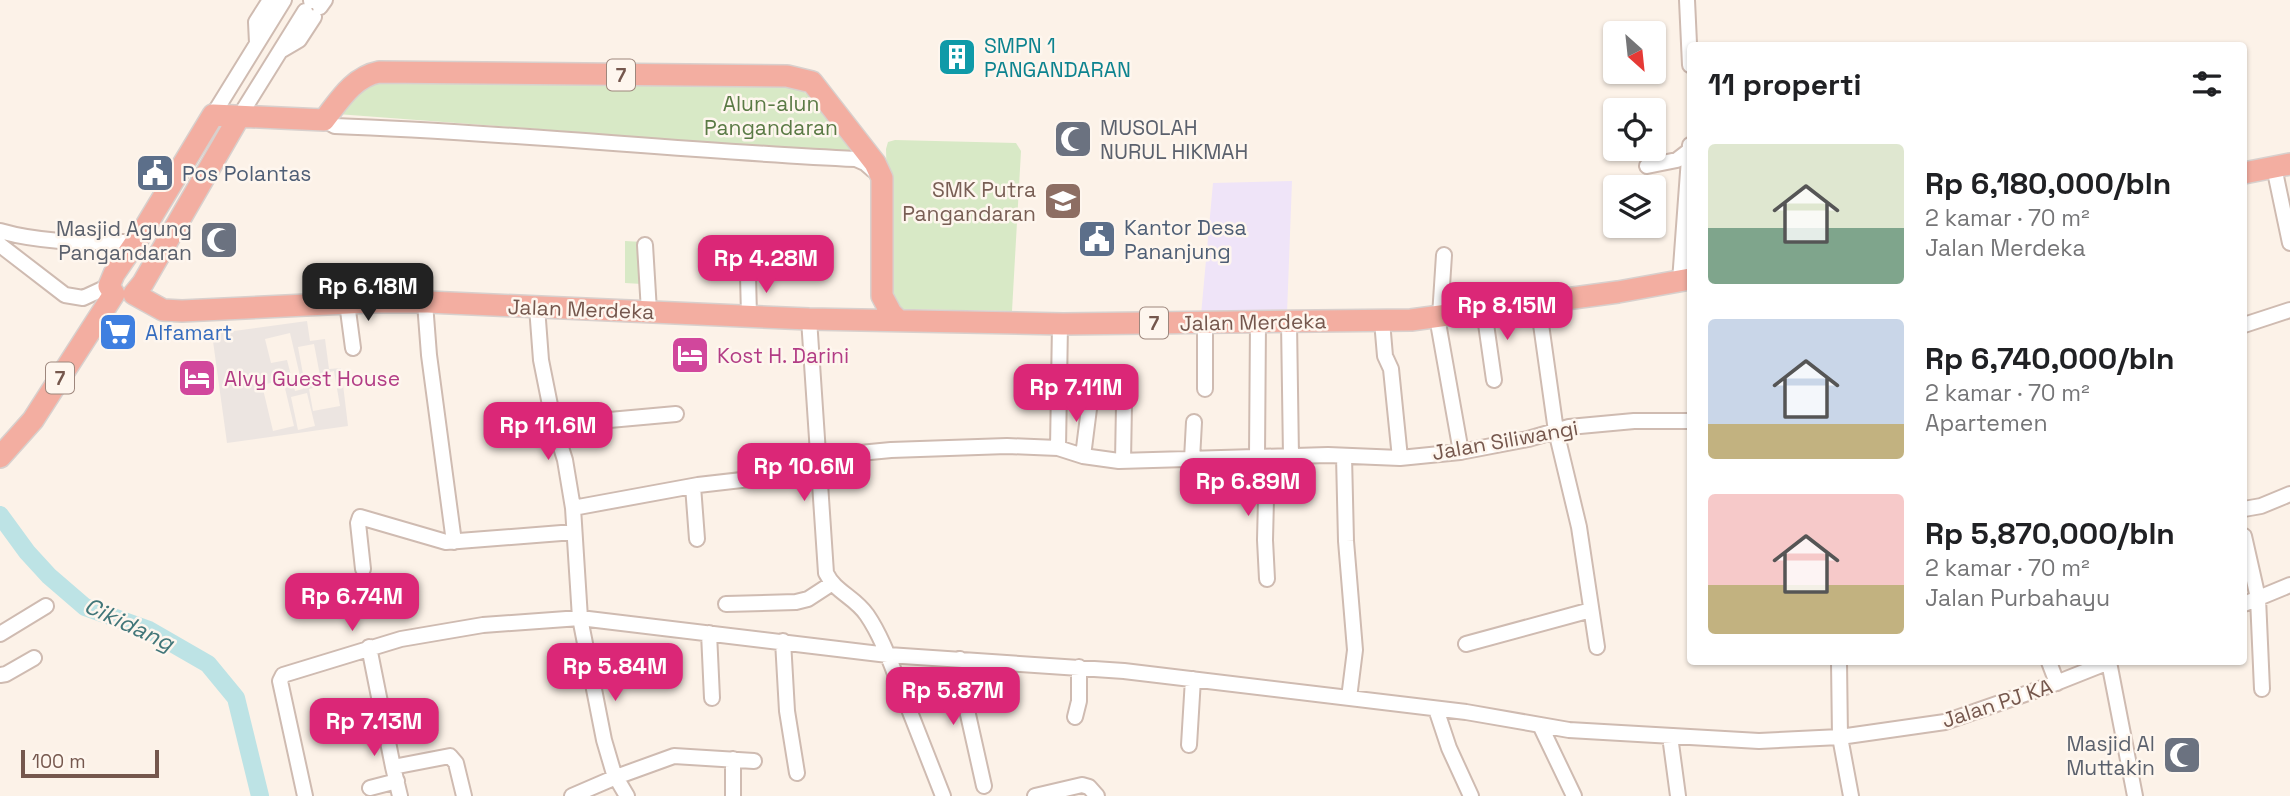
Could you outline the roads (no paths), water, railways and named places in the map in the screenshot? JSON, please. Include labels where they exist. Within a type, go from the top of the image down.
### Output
[{"type":"highway","name":"7","points":[[324,120],[356,82],[369,74],[379,72],[787,76],[812,82],[822,92],[876,163],[882,178]]},
{"type":"highway","points":[[213,115],[324,120]]},
{"type":"highway","name":"7","points":[[0,457],[33,420],[119,291],[114,274],[213,115]]},
{"type":"highway","points":[[119,291],[143,283],[239,117]]},
{"type":"highway","points":[[2247,172],[2282,165]]},
{"type":"highway","points":[[882,178],[882,296],[897,319]]},
{"type":"highway","name":"7","points":[[1438,317],[1685,280]]},
{"type":"highway","name":"Jalan Merdeka","points":[[119,291],[163,310],[425,303],[809,319],[1060,324],[1382,321],[1438,317]]},
{"type":"highway","points":[[858,320],[871,311],[882,296]]},
{"type":"street","points":[[257,43],[256,22],[270,0]]},
{"type":"street","points":[[213,115],[285,0]]},
{"type":"street","points":[[1687,0],[1689,42]]},
{"type":"street","points":[[239,117],[280,51],[301,38],[314,6]]},
{"type":"street","points":[[324,120],[335,126],[578,139],[856,159],[882,178]]},
{"type":"street","points":[[1647,166],[1677,160],[1687,152]]},
{"type":"street","points":[[2282,165],[2290,243]]},
{"type":"street","points":[[1685,280],[1687,228]]},
{"type":"street","points":[[0,231],[20,237],[57,242],[136,242]]},
{"type":"street","points":[[0,245],[65,295],[83,298],[119,291]]},
{"type":"street","points":[[645,245],[649,311]]},
{"type":"street","points":[[1444,255],[1438,317],[1461,452]]},
{"type":"street","points":[[748,275],[750,316]]},
{"type":"street","points":[[347,303],[353,348]]},
{"type":"street","points":[[425,303],[429,355],[454,542]]},
{"type":"street","points":[[1538,303],[1556,431],[1575,504],[1597,647]]},
{"type":"street","points":[[537,307],[541,360],[554,425],[565,460],[573,508],[580,618],[604,740],[616,777],[626,796]]},
{"type":"street","points":[[1484,310],[1494,380]]},
{"type":"street","points":[[2247,324],[2290,310]]},
{"type":"street","points":[[809,319],[826,573],[831,584],[850,597],[867,614],[888,655],[943,796]]},
{"type":"street","points":[[1382,321],[1385,356],[1391,369],[1399,458]]},
{"type":"street","points":[[1258,322],[1268,579]]},
{"type":"street","points":[[1289,322],[1291,457]]},
{"type":"street","points":[[1205,323],[1205,389]]},
{"type":"street","points":[[1058,448],[1060,324]]},
{"type":"street","points":[[1083,456],[1092,385]]},
{"type":"street","points":[[1123,461],[1124,404]]},
{"type":"street","points":[[554,425],[676,414]]},
{"type":"street","name":"Jalan Siliwangi","points":[[573,508],[891,450],[1007,446],[1058,448],[1083,456],[1123,461],[1344,456],[1399,458],[1461,452],[1528,439],[1569,427],[1634,421],[1687,421]]},
{"type":"street","points":[[1192,458],[1194,422]]},
{"type":"street","points":[[1344,456],[1346,541],[1355,650],[1349,698]]},
{"type":"street","points":[[693,486],[697,540]]},
{"type":"street","points":[[2247,508],[2290,494]]},
{"type":"street","points":[[363,569],[358,523],[360,517],[437,540],[454,542],[574,532]]},
{"type":"street","points":[[2247,549],[2258,598],[2262,690]]},
{"type":"street","points":[[726,604],[796,602],[808,599],[831,584]]},
{"type":"street","points":[[2247,603],[2290,585]]},
{"type":"street","points":[[0,634],[46,606]]},
{"type":"street","points":[[1466,644],[1591,610]]},
{"type":"street","name":"Jalan PJ KA","points":[[305,796],[280,678],[283,674],[401,639],[483,625],[580,618],[888,655],[1079,667],[1193,679],[1466,712],[1569,730],[1759,741],[1840,737],[1945,722],[2102,665]]},
{"type":"street","points":[[709,633],[712,698]]},
{"type":"street","points":[[783,641],[787,710],[797,773]]},
{"type":"street","points":[[369,647],[400,796]]},
{"type":"street","points":[[0,675],[34,657]]},
{"type":"street","points":[[960,659],[967,710],[984,786]]},
{"type":"street","points":[[1839,665],[1840,737],[1851,796]]},
{"type":"street","points":[[2050,665],[2057,683]]},
{"type":"street","points":[[2110,665],[2135,796]]},
{"type":"street","points":[[1075,717],[1079,701],[1079,667]]},
{"type":"street","points":[[1189,745],[1193,679]]},
{"type":"street","points":[[1436,709],[1449,748],[1471,796]]},
{"type":"street","points":[[1540,725],[1574,796]]},
{"type":"street","points":[[1670,736],[1678,796]]},
{"type":"street","points":[[370,788],[395,774],[450,756],[456,763],[464,796]]},
{"type":"street","points":[[572,796],[674,756],[754,761]]},
{"type":"street","points":[[733,759],[733,796]]},
{"type":"street","points":[[1035,796],[1082,785],[1089,787],[1097,796]]},
{"type":"waterway","name":"Cikidang","points":[[0,515],[27,552],[49,576],[85,607],[149,630],[208,664],[236,698],[260,796]]},
{"type":"place","name":"SMPN 1 PANGANDARAN","points":[[957,57]]},
{"type":"place","name":"MUSOLAH NURUL HIKMAH","points":[[1073,139]]},
{"type":"place","name":"Pos Polantas","points":[[155,173]]},
{"type":"place","name":"SMK Putra Pangandaran","points":[[1063,201]]},
{"type":"place","name":"Kantor Desa Pananjung","points":[[1097,239]]},
{"type":"place","name":"Masjid Agung Pangandaran","points":[[219,240]]},
{"type":"place","name":"Alfamart","points":[[118,332]]},
{"type":"place","name":"Kost H. Darini","points":[[690,355]]},
{"type":"place","name":"Alvy Guest House","points":[[197,378]]},
{"type":"place","name":"Masjid Al Muttakin","points":[[2182,755]]},
{"type":"park label","name":"Alun-alun Pangandaran","points":[[771,115]]}]
